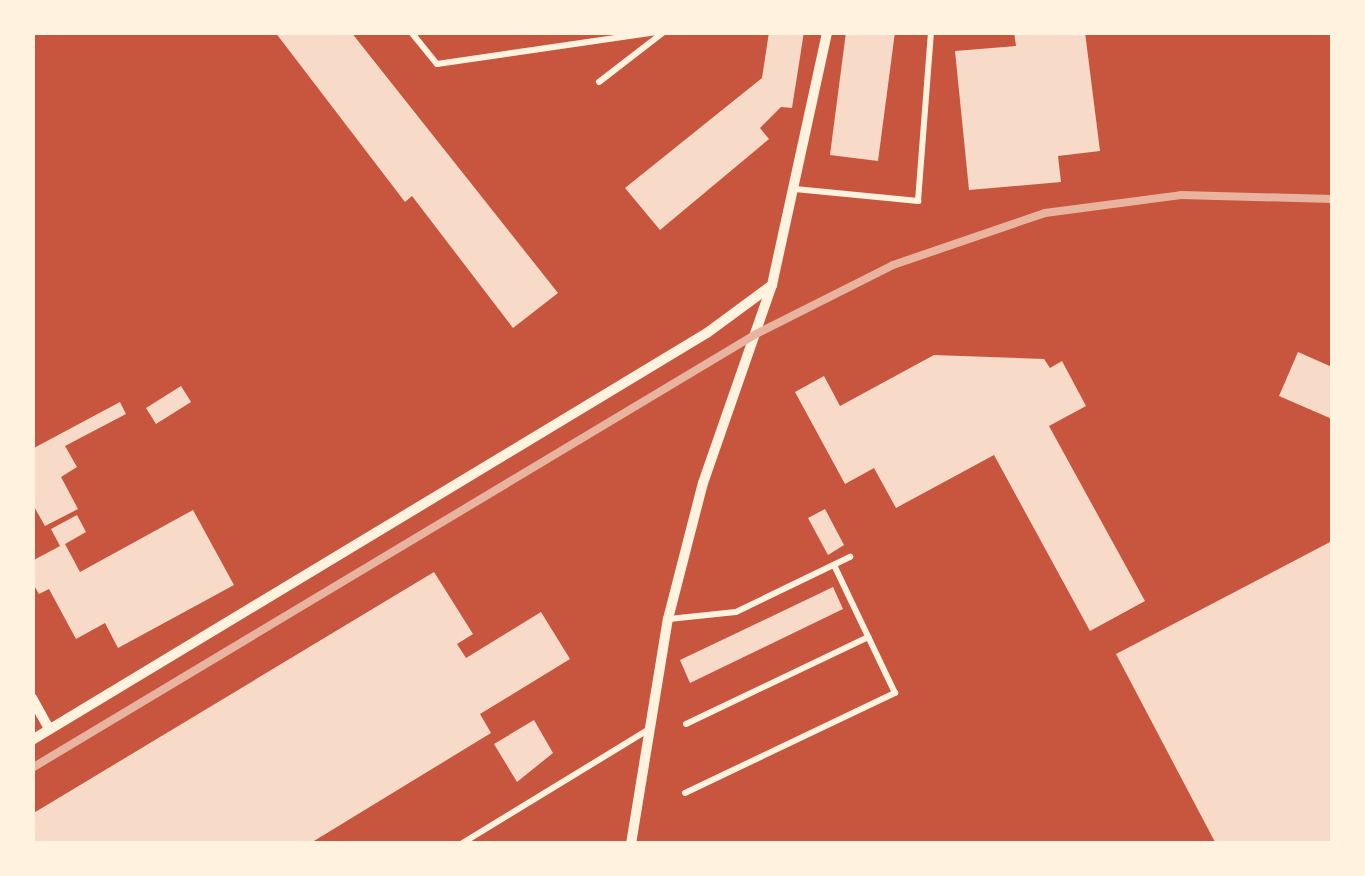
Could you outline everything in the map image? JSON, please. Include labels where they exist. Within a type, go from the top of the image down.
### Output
[{"type":"street","points":[[631,844],[668,619],[704,483],[772,285],[827,32]]},
{"type":"street","points":[[32,740],[707,333],[772,285]]},
{"type":"street","points":[[32,698],[49,729]]},
{"type":"lane","points":[[411,32],[437,64],[660,32]]},
{"type":"lane","points":[[600,82],[660,32]]},
{"type":"lane","points":[[795,189],[918,201],[931,32]]},
{"type":"lane","points":[[668,619],[736,612],[850,557]]},
{"type":"lane","points":[[685,793],[895,694],[834,565]]},
{"type":"lane","points":[[686,724],[868,637]]},
{"type":"lane","points":[[461,844],[648,730]]},
{"type":"building","points":[[275,32],[351,32],[558,293],[513,328],[412,196],[405,202]]},
{"type":"building","points":[[769,32],[804,32],[792,108],[781,107],[760,128],[769,139],[660,230],[625,188],[762,78]]},
{"type":"building","points":[[846,32],[895,32],[878,161],[830,155]]},
{"type":"building","points":[[1014,32],[1085,32],[1100,151],[1058,156],[1061,182],[969,190],[955,51],[1016,46]]},
{"type":"building","points":[[1298,352],[1332,367],[1332,419],[1279,396]]},
{"type":"building","points":[[934,355],[1044,359],[1050,368],[1062,361],[1086,406],[1049,426],[1145,601],[1090,631],[994,455],[896,508],[874,468],[845,484],[795,392],[824,376],[840,406]]},
{"type":"building","points":[[181,386],[191,402],[156,424],[146,408]]},
{"type":"building","points":[[120,402],[126,414],[65,446],[77,467],[61,477],[78,509],[45,526],[32,503],[32,449]]},
{"type":"building","points":[[825,509],[844,545],[828,555],[808,518]]},
{"type":"building","points":[[193,510],[234,585],[118,648],[105,623],[76,639],[49,589],[39,594],[32,582],[32,561],[60,546],[51,529],[77,515],[86,532],[65,544],[80,572]]},
{"type":"building","points":[[1332,541],[1332,844],[1216,844],[1116,654]]},
{"type":"building","points":[[434,572],[473,634],[457,644],[466,658],[541,612],[570,659],[480,714],[491,733],[309,844],[32,844],[32,814]]},
{"type":"building","points":[[833,587],[843,609],[690,683],[680,660]]},
{"type":"building","points":[[534,720],[553,753],[517,782],[494,744]]},
{"type":"railway","points":[[32,768],[756,334],[893,265],[1045,213],[1181,195],[1332,199]]}]
